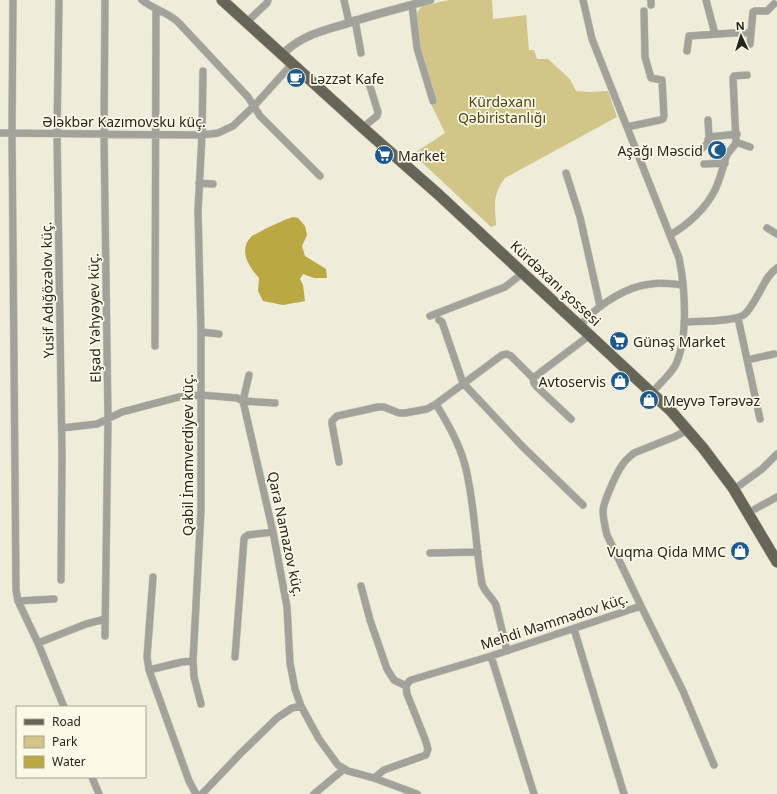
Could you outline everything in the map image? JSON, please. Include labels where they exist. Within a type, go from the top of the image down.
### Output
[{"type":"main road","points":[[222,0],[285,53]]},
{"type":"main road","points":[[230,0],[285,53]]},
{"type":"main road","name":"Kürdəxanı şossesi","points":[[285,53],[292,64],[363,128],[440,192],[523,273],[590,335],[654,390],[676,406],[694,426],[740,485],[777,547]]},
{"type":"main road","name":"Kürdəxanı şossesi","points":[[285,53],[367,124],[440,192],[584,321],[654,390],[688,430],[733,488],[777,562]]},
{"type":"street","points":[[13,0],[12,134],[16,590],[18,601],[38,642],[64,706]]},
{"type":"street","name":"Yusif Adığözəlov küç.","points":[[59,0],[57,134],[62,428],[61,580]]},
{"type":"street","name":"Elşad Yəhyəyev küç.","points":[[105,0],[104,134],[108,419],[107,598],[105,636]]},
{"type":"street","points":[[142,0],[156,9],[169,14],[179,23],[248,97],[260,116],[320,176]]},
{"type":"street","points":[[250,19],[267,3],[268,0]]},
{"type":"street","points":[[344,0],[352,21],[361,53]]},
{"type":"street","points":[[285,53],[295,43],[309,35],[352,21],[430,0]]},
{"type":"street","points":[[583,0],[592,39],[679,258],[684,305],[682,342],[677,360],[671,372],[654,390]]},
{"type":"street","points":[[706,0],[715,34]]},
{"type":"street","points":[[750,44],[753,12],[767,11],[774,3]]},
{"type":"street","points":[[412,5],[417,48],[433,101]]},
{"type":"street","points":[[156,9],[156,346]]},
{"type":"street","points":[[627,127],[660,120],[663,119],[664,116],[662,80],[651,78],[646,57],[644,11]]},
{"type":"street","points":[[687,51],[689,36],[751,33]]},
{"type":"street","name":"Ələkbər Kazımovsku küç.","points":[[0,133],[202,135],[218,133],[228,130],[254,106],[292,64]]},
{"type":"street","name":"Qabil İmamverdiyev küç.","points":[[201,704],[194,677],[193,661],[201,510],[201,332],[198,211],[202,135],[203,71]]},
{"type":"street","points":[[670,235],[686,225],[712,196],[727,156],[735,145],[736,138],[733,78],[734,76],[747,75]]},
{"type":"street","points":[[367,124],[377,116],[378,112],[368,80]]},
{"type":"street","points":[[700,150],[706,144],[709,137],[708,120]]},
{"type":"street","points":[[709,137],[736,138],[750,147]]},
{"type":"street","points":[[704,164],[725,163]]},
{"type":"street","points":[[566,173],[580,217],[600,306]]},
{"type":"street","points":[[199,183],[213,184]]},
{"type":"street","points":[[767,228],[777,234]]},
{"type":"street","points":[[684,322],[738,318],[744,315],[749,310],[767,279],[777,268]]},
{"type":"street","points":[[430,316],[505,287],[523,273]]},
{"type":"street","points":[[584,321],[600,306],[635,286],[652,283],[683,285]]},
{"type":"street","points":[[738,318],[760,419]]},
{"type":"street","points":[[439,320],[442,322],[463,383],[523,447],[583,505]]},
{"type":"street","points":[[201,332],[219,334]]},
{"type":"street","points":[[533,378],[590,335]]},
{"type":"street","points":[[339,462],[332,424],[332,421],[338,416],[378,407],[388,408],[399,413],[415,412],[427,409],[436,404],[502,355],[507,354],[533,378],[537,387],[571,419]]},
{"type":"street","points":[[747,360],[774,354]]},
{"type":"street","points":[[243,401],[249,375]]},
{"type":"street","points":[[62,428],[97,424],[122,412],[171,399],[201,395],[237,398],[243,401],[275,403]]},
{"type":"street","name":"Qara Namazov küç.","points":[[243,401],[273,532],[288,613],[289,653],[292,674],[301,706],[319,739],[332,758],[344,769],[374,778],[417,794]]},
{"type":"street","points":[[436,404],[453,434],[465,465],[482,584],[484,590],[496,605],[507,651]]},
{"type":"street","name":"Mehdi Məmmədov küç.","points":[[406,686],[411,680],[507,651],[641,606],[607,534],[603,510],[605,502],[620,468],[628,457],[688,430]]},
{"type":"street","points":[[740,485],[762,469],[777,454]]},
{"type":"street","points":[[755,509],[777,497]]},
{"type":"street","points":[[235,657],[244,539],[245,536],[248,535],[273,532]]},
{"type":"street","points":[[430,553],[478,552]]},
{"type":"street","points":[[153,577],[147,657],[149,670],[189,781],[196,794]]},
{"type":"street","points":[[361,586],[370,620],[388,669],[394,680],[406,686],[407,694],[428,748],[426,755],[384,770],[374,778]]},
{"type":"street","points":[[18,601],[54,599]]},
{"type":"street","points":[[641,606],[682,691],[714,766]]},
{"type":"street","points":[[38,642],[86,624],[105,619]]},
{"type":"street","points":[[574,629],[624,794]]},
{"type":"street","points":[[491,656],[534,794]]},
{"type":"street","points":[[149,670],[187,661],[193,661]]},
{"type":"street","points":[[202,794],[277,718],[292,708],[301,706]]},
{"type":"street","points":[[314,794],[344,769]]},
{"type":"street","points":[[92,778],[99,794]]},
{"type":"green space","name":"Kürdəxanı Qəbiristanlığı","points":[[449,0],[492,0],[493,19],[526,15],[529,50],[534,50],[537,59],[548,59],[570,79],[576,91],[608,91],[617,117],[505,178],[498,190],[495,200],[496,225],[491,227],[413,154],[445,133],[431,104],[437,101],[421,57],[416,14],[422,6]]},
{"type":"water","points":[[293,217],[298,218],[305,226],[307,235],[302,246],[305,256],[326,269],[327,278],[314,278],[303,274],[300,279],[303,285],[305,301],[283,305],[263,301],[258,291],[259,278],[246,258],[245,247],[247,242],[254,235]]},
{"type":"place","name":"Ləzzət Kafe","points":[[296,78]]},
{"type":"place","name":"Aşağı Məscid","points":[[717,150]]},
{"type":"place","name":"Market","points":[[384,155]]},
{"type":"place","name":"Günəş Market","points":[[619,341]]},
{"type":"place","name":"Avtoservis","points":[[620,381]]},
{"type":"place","name":"Meyvə Tərəvəz","points":[[649,400]]},
{"type":"place","name":"Vuqma Qida MMC","points":[[740,551]]}]
